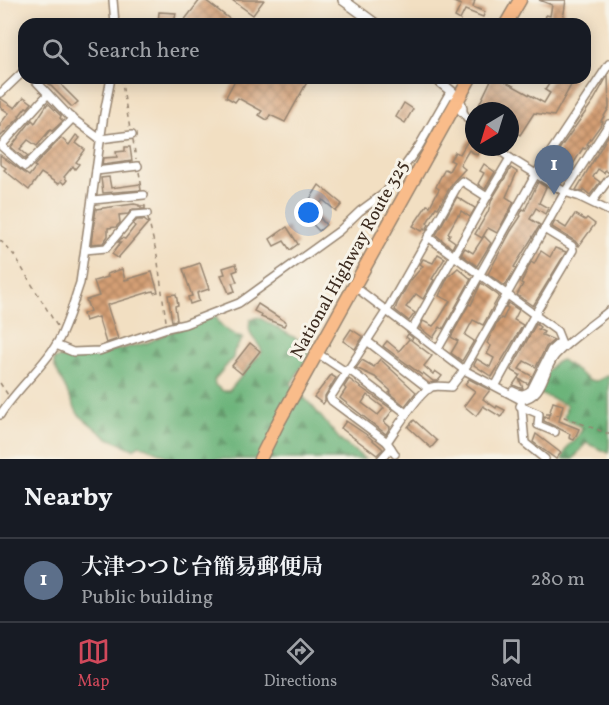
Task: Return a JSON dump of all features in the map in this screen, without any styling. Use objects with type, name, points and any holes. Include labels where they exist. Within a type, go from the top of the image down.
[{"type":"highway","points":[[502,18],[512,0]]},
{"type":"highway","points":[[510,18],[520,0]]},
{"type":"highway","name":"National Highway Route 325","points":[[260,459],[467,84]]},
{"type":"highway","name":"National Highway Route 325","points":[[458,102],[472,84]]},
{"type":"highway","name":"National Highway Route 325","points":[[268,459],[319,355]]},
{"type":"street","points":[[113,0],[114,18]]},
{"type":"street","points":[[343,0],[368,18]]},
{"type":"street","points":[[438,350],[536,174],[608,66]]},
{"type":"street","points":[[1,93],[18,77]]},
{"type":"street","points":[[39,84],[72,118],[100,139],[132,135]]},
{"type":"street","points":[[0,415],[10,398],[56,345],[80,283],[110,84]]},
{"type":"street","points":[[441,84],[458,102],[465,113]]},
{"type":"street","points":[[48,94],[1,146],[25,167],[72,118]]},
{"type":"street","points":[[56,345],[73,352],[99,351],[185,324],[239,303],[339,231],[360,211],[386,192],[419,146],[458,102]]},
{"type":"street","points":[[381,459],[391,448],[406,413],[432,387],[451,387],[464,370],[565,192],[609,124]]},
{"type":"street","points":[[507,156],[565,192],[609,211]]},
{"type":"street","points":[[412,330],[510,158]]},
{"type":"street","points":[[96,171],[138,166]]},
{"type":"street","points":[[592,202],[609,179]]},
{"type":"street","points":[[391,448],[330,398],[387,310],[462,181],[487,196]]},
{"type":"street","points":[[93,200],[144,195]]},
{"type":"street","points":[[85,250],[106,248],[134,215],[147,214]]},
{"type":"street","points":[[497,383],[573,250],[572,246],[544,229]]},
{"type":"street","points":[[428,237],[557,331],[561,341],[551,350],[531,390],[526,394],[520,394],[497,383],[487,382]]},
{"type":"street","points":[[356,288],[464,370],[539,414],[538,425],[555,432]]},
{"type":"street","points":[[520,403],[538,392],[554,357],[609,311]]},
{"type":"street","points":[[367,341],[429,389]]},
{"type":"street","points":[[319,355],[347,370],[406,413]]},
{"type":"street","points":[[520,403],[525,442],[545,459]]},
{"type":"path","points":[[122,84],[144,195]]},
{"type":"path","points":[[147,214],[157,255],[167,328]]},
{"type":"path","points":[[0,240],[14,255],[61,332]]},
{"type":"path","points":[[0,383],[10,398]]},
{"type":"path","points":[[539,414],[559,415],[609,434]]},
{"type":"green space","points":[[216,316],[226,330],[243,338],[234,351],[233,358],[214,380],[215,385],[223,391],[229,391],[262,352],[251,335],[249,326],[250,320],[258,317],[306,344],[308,356],[291,384],[341,441],[365,459],[174,459],[140,445],[133,449],[106,437],[78,414],[54,365],[54,359],[147,343]]},
{"type":"green space","points":[[562,360],[589,380],[597,381],[609,375],[609,453],[586,443],[573,459],[562,459],[569,445],[575,441],[583,428],[564,418],[567,405],[540,394],[538,388],[551,367]]},
{"type":"building","points":[[200,0],[205,0],[228,18],[186,18]]},
{"type":"building","points":[[232,0],[264,0],[253,15]]},
{"type":"building","points":[[449,0],[475,0],[473,7],[485,12],[483,17],[465,10],[461,18],[457,18],[455,17],[461,5]]},
{"type":"building","points":[[539,0],[566,0],[563,18],[545,18],[546,15],[550,16],[552,5]]},
{"type":"building","points":[[159,12],[176,13],[175,18],[158,18]]},
{"type":"building","points":[[608,75],[609,108],[601,121],[603,122],[587,144],[589,145],[583,148],[562,182],[544,172],[560,152],[558,151],[594,100]]},
{"type":"building","points":[[49,84],[61,84],[78,102],[72,107]]},
{"type":"building","points":[[233,84],[306,84],[285,122],[270,115],[267,120],[259,115],[262,111],[238,98],[235,102],[226,97]]},
{"type":"building","points":[[489,84],[510,84],[544,103],[550,93],[545,90],[549,84],[572,84],[554,116],[534,113],[520,135],[519,102],[480,102]]},
{"type":"building","points":[[24,97],[32,103],[0,137],[0,124],[9,113],[0,107],[0,98],[15,108]]},
{"type":"building","points":[[48,103],[63,121],[52,131],[50,130],[37,146],[28,140],[20,149],[28,156],[25,159],[11,147],[32,120],[35,123]]},
{"type":"building","points":[[404,103],[413,109],[405,123],[396,117]]},
{"type":"building","points":[[609,134],[609,173],[598,169],[593,177],[600,182],[590,195],[584,190],[583,192],[576,190]]},
{"type":"building","points":[[76,135],[80,138],[76,143],[85,150],[76,162],[79,164],[75,169],[73,166],[64,177],[67,180],[64,184],[61,181],[58,184],[41,173],[29,190],[0,164],[0,155],[29,176],[36,167],[34,166],[61,138],[69,145]]},
{"type":"building","points":[[465,146],[465,156],[460,165],[465,169],[453,182],[438,208],[436,207],[427,223],[429,224],[426,230],[424,228],[422,231],[413,226],[427,205],[430,206],[439,189],[436,187],[445,169],[449,171],[454,162],[450,160],[455,152],[460,154]]},
{"type":"building","points":[[125,147],[130,147],[132,161],[102,165],[103,158],[117,157],[116,152],[125,151]]},
{"type":"building","points":[[484,164],[495,172],[485,189],[478,184],[484,173],[480,171]]},
{"type":"building","points":[[511,168],[517,172],[506,197],[514,202],[497,233],[488,228],[482,238],[475,234],[488,212],[492,199]]},
{"type":"building","points":[[109,177],[111,188],[140,184],[141,190],[103,193],[101,178]]},
{"type":"building","points":[[538,182],[546,187],[539,203],[548,208],[545,214],[536,208],[530,219],[540,225],[505,286],[488,274],[523,209],[525,210]]},
{"type":"building","points":[[319,185],[342,204],[336,211],[323,200],[314,211],[326,225],[319,231],[302,213],[314,202],[310,199]]},
{"type":"building","points":[[457,197],[475,208],[470,217],[461,211],[458,215],[448,233],[450,234],[448,237],[455,242],[452,248],[436,235]]},
{"type":"building","points":[[134,204],[145,206],[145,209],[133,209],[128,214],[119,215],[120,223],[116,227],[108,228],[108,236],[103,243],[91,244],[96,209]]},
{"type":"building","points":[[575,214],[595,224],[579,246],[552,227],[555,221],[566,228]]},
{"type":"building","points":[[137,220],[144,220],[148,223],[118,258],[112,254],[121,242],[118,242],[122,238],[125,239]]},
{"type":"building","points":[[287,227],[298,244],[290,250],[284,241],[274,246],[270,239]]},
{"type":"building","points":[[484,236],[491,243],[477,266],[461,254],[465,248],[473,253]]},
{"type":"building","points":[[555,248],[566,252],[533,306],[517,295],[523,284],[521,283],[531,262],[534,264],[541,251],[550,257]]},
{"type":"building","points":[[438,254],[445,258],[423,299],[416,294],[406,307],[415,313],[409,321],[395,310],[397,304],[410,281],[423,266],[420,264],[423,259],[433,263]]},
{"type":"building","points":[[200,263],[209,289],[197,293],[199,301],[190,304],[188,297],[192,296],[183,269]]},
{"type":"building","points":[[236,264],[238,270],[233,272],[237,282],[232,283],[235,291],[229,293],[221,275],[225,274],[223,268]]},
{"type":"building","points":[[458,268],[471,279],[443,329],[440,327],[433,338],[420,328],[423,321],[433,326],[439,319],[450,301],[439,296],[448,277]]},
{"type":"building","points":[[122,269],[125,280],[152,272],[158,292],[153,291],[107,305],[118,339],[106,343],[98,317],[85,321],[83,314],[90,311],[86,300],[99,296],[94,281],[108,277],[107,274]]},
{"type":"building","points":[[481,283],[499,296],[483,325],[473,320],[465,335],[474,341],[462,361],[451,353],[458,341],[451,337],[469,304],[471,305]]},
{"type":"building","points":[[176,294],[177,320],[172,321],[168,295]]},
{"type":"building","points":[[508,303],[519,310],[514,320],[523,325],[492,377],[474,365],[477,359],[490,367],[494,358],[487,354],[491,346],[487,343],[497,323],[501,318],[503,319]]},
{"type":"building","points":[[258,304],[286,322],[284,326],[261,317],[262,315],[254,311]]},
{"type":"building","points":[[536,324],[540,327],[538,329],[544,332],[542,335],[554,340],[546,347],[536,367],[524,361],[519,369],[532,376],[528,384],[519,379],[523,388],[520,388],[513,385],[520,375],[511,370]]},
{"type":"building","points":[[351,329],[363,337],[355,349],[343,341]]},
{"type":"building","points":[[408,334],[413,338],[411,340],[432,356],[424,366],[433,374],[435,371],[442,376],[438,381],[433,381],[423,373],[422,375],[383,346],[387,341],[399,351],[409,339],[406,337]]},
{"type":"building","points":[[250,343],[260,351],[242,374],[232,366]]},
{"type":"building","points":[[380,359],[416,392],[405,406],[375,377],[356,368],[362,360],[374,367]]},
{"type":"building","points":[[331,375],[336,378],[323,404],[314,397]]},
{"type":"building","points":[[349,379],[393,410],[384,422],[390,427],[386,434],[340,398],[346,389],[344,387]],"holes":[[[367,395],[384,408],[378,415],[362,403]]]},
{"type":"building","points":[[469,379],[490,390],[483,399],[496,408],[497,406],[505,410],[501,417],[483,406],[476,416],[464,406],[475,391],[465,384]]},
{"type":"building","points":[[553,402],[563,405],[559,421],[579,429],[574,440],[569,438],[570,434],[544,421],[544,416],[548,418]]},
{"type":"building","points":[[414,420],[437,441],[431,448],[408,427]]},
{"type":"building","points":[[346,421],[383,449],[377,455],[350,435],[341,428]]},
{"type":"building","points":[[536,434],[561,453],[556,459],[533,442]]},
{"type":"place","name":"大津つつじ台簡易郵便局","points":[[554,195]]}]
